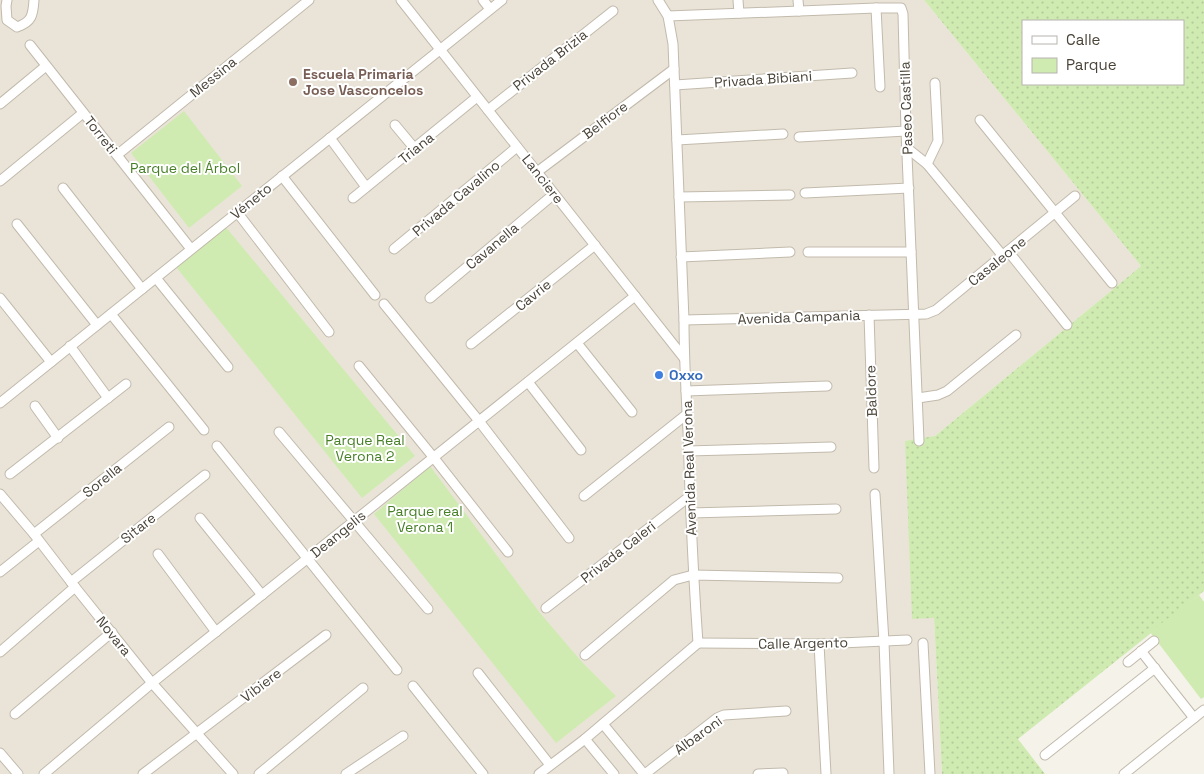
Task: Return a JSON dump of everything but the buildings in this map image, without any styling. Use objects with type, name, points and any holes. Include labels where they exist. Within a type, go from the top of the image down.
[{"type":"street","points":[[7,0],[7,20],[17,27],[26,24],[32,15],[34,0]]},
{"type":"street","name":"Messina","points":[[117,155],[309,0]]},
{"type":"street","name":"Lanciere","points":[[401,0],[684,358]]},
{"type":"street","points":[[482,0],[490,9]]},
{"type":"street","name":"Véneto","points":[[2,398],[51,362],[502,0]]},
{"type":"street","name":"Avenida Real Verona","points":[[658,0],[668,16],[673,44],[693,575],[698,644]]},
{"type":"street","points":[[738,0],[739,13]]},
{"type":"street","points":[[798,0],[799,11]]},
{"type":"street","name":"Paseo Castilla","points":[[668,16],[799,11],[861,4],[876,8],[901,8],[903,14],[919,441]]},
{"type":"street","points":[[876,8],[880,87]]},
{"type":"street","name":"Privada Brizia","points":[[488,110],[613,11]]},
{"type":"street","name":"Torreti","points":[[30,45],[192,249]]},
{"type":"street","points":[[0,104],[46,66]]},
{"type":"street","name":"Belfiore","points":[[537,172],[674,69]]},
{"type":"street","name":"Privada Bibiani","points":[[675,84],[852,73]]},
{"type":"street","points":[[926,164],[938,141],[935,84]]},
{"type":"street","name":"Triana","points":[[353,198],[478,97]]},
{"type":"street","points":[[0,181],[83,113]]},
{"type":"street","points":[[980,120],[1112,283]]},
{"type":"street","points":[[395,125],[415,149]]},
{"type":"street","points":[[799,137],[906,131]]},
{"type":"street","points":[[677,140],[783,134]]},
{"type":"street","points":[[330,138],[366,187]]},
{"type":"street","name":"Privada Cavalino","points":[[394,249],[517,147]]},
{"type":"street","points":[[907,148],[926,164],[1006,253],[1067,325]]},
{"type":"street","points":[[282,176],[375,295]]},
{"type":"street","points":[[63,188],[142,289]]},
{"type":"street","points":[[806,193],[909,188]]},
{"type":"street","name":"Cavanella","points":[[430,298],[554,194]]},
{"type":"street","points":[[679,197],[790,194]]},
{"type":"street","name":"Casaleone","points":[[914,314],[926,314],[936,310],[1075,196]]},
{"type":"street","points":[[237,212],[329,332]]},
{"type":"street","points":[[17,224],[97,325]]},
{"type":"street","name":"Cavrie","points":[[471,344],[595,246]]},
{"type":"street","points":[[681,258],[790,252]]},
{"type":"street","points":[[808,252],[911,252]]},
{"type":"street","points":[[156,278],[228,367]]},
{"type":"street","name":"Deangelis","points":[[44,774],[152,683],[635,296]]},
{"type":"street","points":[[0,298],[51,362]]},
{"type":"street","points":[[384,304],[480,421],[569,538]]},
{"type":"street","points":[[111,314],[204,430]]},
{"type":"street","name":"Avenida Campania","points":[[684,320],[914,314]]},
{"type":"street","name":"Baldore","points":[[869,315],[874,468]]},
{"type":"street","points":[[918,398],[938,395],[947,391],[1016,335]]},
{"type":"street","points":[[577,343],[632,412]]},
{"type":"street","points":[[70,346],[108,398]]},
{"type":"street","points":[[358,366],[508,552]]},
{"type":"street","points":[[528,382],[581,450]]},
{"type":"street","points":[[10,474],[126,384]]},
{"type":"street","points":[[686,391],[826,386]]},
{"type":"street","points":[[35,406],[58,438]]},
{"type":"street","points":[[584,496],[687,414]]},
{"type":"street","name":"Sorella","points":[[0,572],[37,537],[169,427]]},
{"type":"street","points":[[279,432],[428,609]]},
{"type":"street","points":[[217,446],[397,670]]},
{"type":"street","points":[[688,451],[831,447]]},
{"type":"street","name":"Sitare","points":[[0,652],[73,584],[205,475]]},
{"type":"street","points":[[875,494],[884,642],[889,774]]},
{"type":"street","name":"Novara","points":[[1,496],[37,537],[152,683],[233,774]]},
{"type":"street","name":"Privada Caleri","points":[[546,608],[690,496]]},
{"type":"street","points":[[691,513],[836,508]]},
{"type":"street","points":[[200,518],[262,595]]},
{"type":"street","points":[[158,554],[216,632]]},
{"type":"street","points":[[585,655],[674,580],[693,575],[838,578]]},
{"type":"street","points":[[15,714],[112,632]]},
{"type":"street","name":"Vibiere","points":[[143,774],[326,635]]},
{"type":"street","name":"Calle Argento","points":[[698,644],[819,644],[907,640]]},
{"type":"street","points":[[1128,662],[1154,641]]},
{"type":"street","points":[[923,643],[930,774]]},
{"type":"street","points":[[539,774],[585,739],[698,644]]},
{"type":"street","points":[[819,644],[826,774]]},
{"type":"street","points":[[1141,651],[1194,718]]},
{"type":"street","points":[[1045,754],[1155,668]]},
{"type":"street","points":[[478,673],[550,765]]},
{"type":"street","points":[[412,686],[482,774]]},
{"type":"street","points":[[259,774],[362,688]]},
{"type":"street","points":[[1124,774],[1204,710]]},
{"type":"street","name":"Albaroni","points":[[644,774],[717,718],[724,715],[786,711]]},
{"type":"street","points":[[603,724],[644,774]]},
{"type":"street","points":[[346,774],[403,736]]},
{"type":"street","points":[[585,739],[614,774]]},
{"type":"street","points":[[0,753],[18,774]]},
{"type":"street","points":[[758,774],[783,772]]},
{"type":"shaded area","points":[[0,0],[924,0],[1141,266],[935,436],[912,619],[934,617],[942,774],[0,774]]},
{"type":"green space","points":[[924,0],[1204,0],[1204,591],[1018,739],[1045,774],[942,774],[934,618],[912,619],[905,441],[935,436],[1141,266]]},
{"type":"green space","name":"Parque del Árbol","points":[[184,111],[242,186],[189,228],[131,153]]},
{"type":"green space","name":"Parque Real Verona 2","points":[[225,226],[415,456],[362,498],[176,267]]},
{"type":"green space","name":"Parque real Verona 1","points":[[430,466],[540,613],[582,662],[616,696],[556,743],[374,514]]},
{"type":"green space","points":[[1199,595],[1204,602],[1204,697],[1201,699],[1150,632]]},
{"type":"place","name":"Escuela Primaria Jose Vasconcelos","points":[[293,82]]},
{"type":"place","name":"Oxxo","points":[[659,375]]}]
